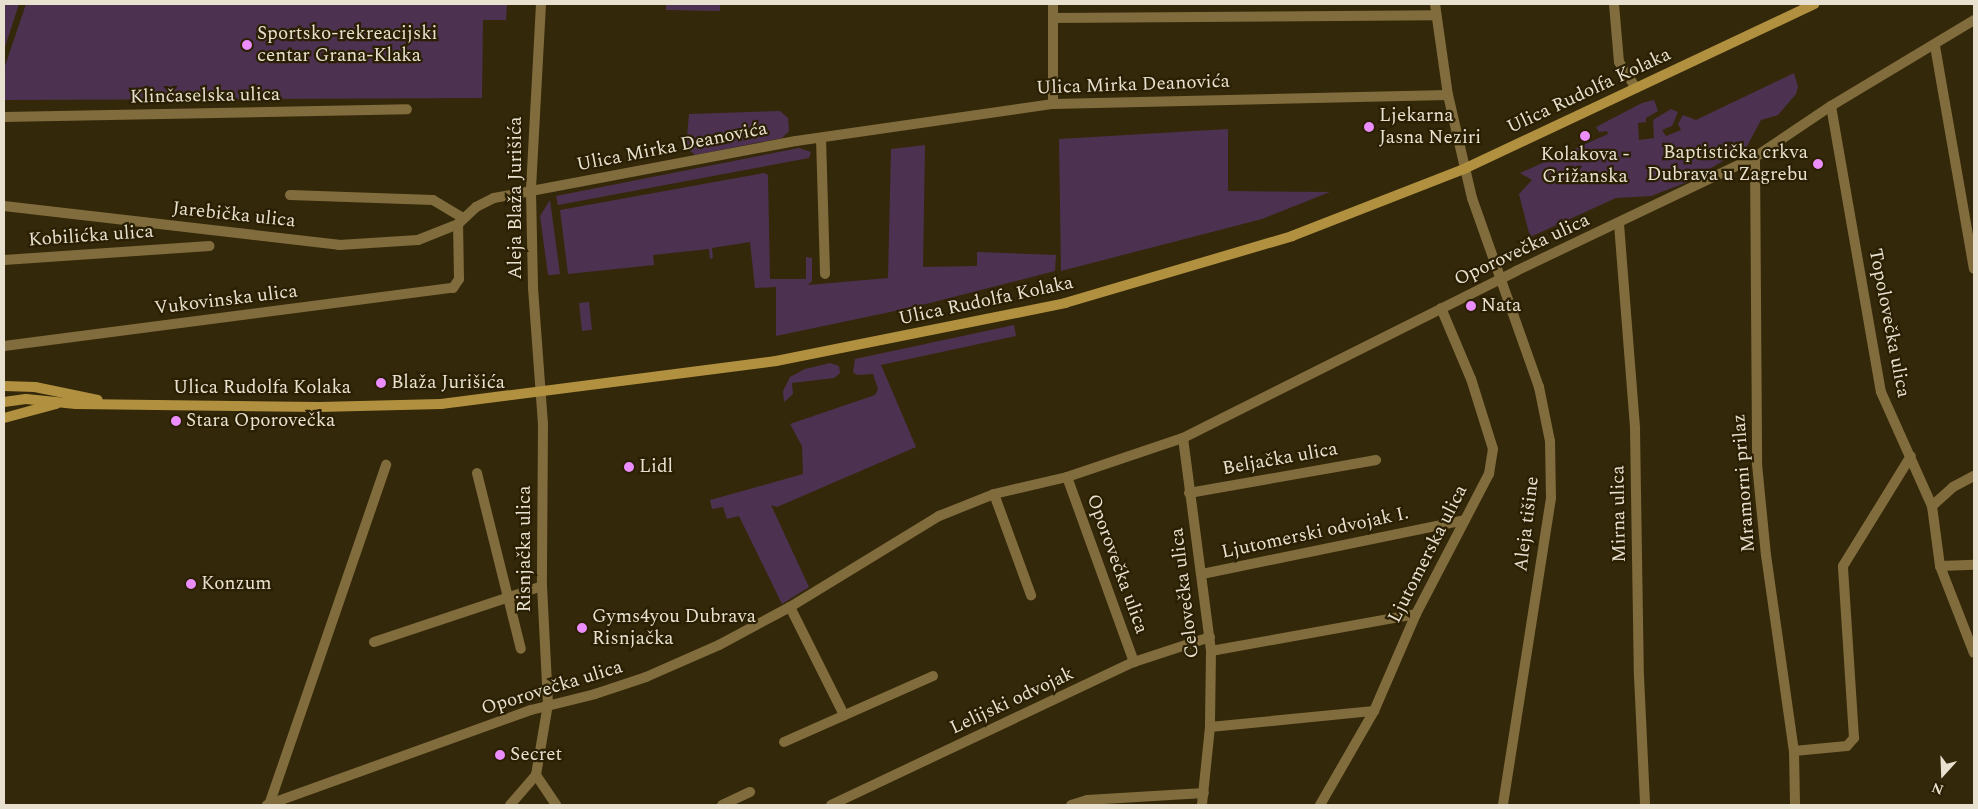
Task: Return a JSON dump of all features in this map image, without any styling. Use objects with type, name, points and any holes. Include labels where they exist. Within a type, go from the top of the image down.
[{"type":"main road","name":"Ulica Rudolfa Kolaka","points":[[4,402],[26,399],[65,403],[352,406],[441,404],[541,393],[776,362],[1065,303],[1292,236],[1466,168],[1814,4]]},
{"type":"main road","name":"Ulica Rudolfa Kolaka","points":[[4,386],[57,391],[112,403]]},
{"type":"main road","points":[[4,418],[26,410],[65,403]]},
{"type":"street","name":"Aleja Blaža Jurišića","points":[[541,4],[531,191],[533,288],[541,393]]},
{"type":"street","points":[[1053,4],[1053,104]]},
{"type":"street","name":"Aleja tišine","points":[[1435,4],[1448,95],[1472,198],[1499,280],[1539,386],[1550,441],[1551,498],[1503,805]]},
{"type":"street","points":[[1614,4],[1619,62],[1636,88]]},
{"type":"street","points":[[1053,18],[1436,15]]},
{"type":"street","name":"Oporovečka ulica","points":[[268,805],[548,704],[595,694],[646,677],[719,645],[790,608],[892,542],[939,516],[994,494],[1067,477],[1183,438],[1441,308],[1619,224],[1754,157],[1831,106],[1935,46],[1974,20]]},
{"type":"street","points":[[1935,46],[1974,269]]},
{"type":"street","name":"Ulica Mirka Deanovića","points":[[531,191],[821,138],[1053,104],[1448,95]]},
{"type":"street","name":"Topolovečka ulica","points":[[1831,106],[1881,392],[1932,506],[1940,566],[1974,653]]},
{"type":"street","name":"Klinčaselska ulica","points":[[4,117],[407,109]]},
{"type":"street","points":[[821,138],[825,274]]},
{"type":"street","name":"Mramorni prilaz","points":[[1754,157],[1757,464],[1766,556],[1794,751],[1795,805]]},
{"type":"street","name":"Jarebička ulica","points":[[4,206],[339,245],[418,240],[460,221],[494,198],[531,191]]},
{"type":"street","name":"Jarebička ulica","points":[[290,195],[432,200],[460,221]]},
{"type":"street","name":"Vukovinska ulica","points":[[4,346],[453,288],[459,279],[460,221]]},
{"type":"street","name":"Mirna ulica","points":[[1619,224],[1635,429],[1639,676],[1645,805]]},
{"type":"street","name":"Kobilićka ulica","points":[[4,260],[210,246]]},
{"type":"street","name":"Ljutomerska ulica","points":[[1320,805],[1374,711],[1416,614],[1489,474],[1492,449],[1471,379],[1441,308]]},
{"type":"street","name":"Risnjačka ulica","points":[[536,775],[548,704],[542,586],[541,393]]},
{"type":"street","name":"Celovečka ulica","points":[[1183,438],[1211,651],[1210,727],[1202,805]]},
{"type":"street","points":[[1794,751],[1848,746],[1854,738],[1843,566],[1911,456]]},
{"type":"street","name":"Beljačka ulica","points":[[1189,493],[1376,460]]},
{"type":"street","points":[[268,805],[386,465]]},
{"type":"street","name":"Risnjačka ulica","points":[[478,473],[506,596],[521,649]]},
{"type":"street","points":[[1932,506],[1953,487],[1974,476]]},
{"type":"street","name":"Oporovečka ulica","points":[[1067,477],[1134,662]]},
{"type":"street","points":[[994,494],[1031,595]]},
{"type":"street","name":"Ljutomerski odvojak I.","points":[[1202,574],[1464,520]]},
{"type":"street","points":[[1940,566],[1974,565]]},
{"type":"street","points":[[374,642],[506,596],[542,586]]},
{"type":"street","points":[[790,608],[844,716]]},
{"type":"street","points":[[1211,651],[1416,614]]},
{"type":"street","name":"Lelijski odvojak","points":[[831,805],[1134,662],[1210,637]]},
{"type":"street","points":[[784,742],[933,676]]},
{"type":"street","points":[[1210,727],[1374,711]]},
{"type":"street","points":[[510,805],[536,775],[556,805]]},
{"type":"street","points":[[722,805],[750,792]]},
{"type":"street","points":[[1071,805],[1087,800],[1204,794]]},
{"type":"shaded area","points":[[4,4],[19,4],[4,50]]},
{"type":"shaded area","name":"Sportsko-rekreacijski centar Grana-Klaka","points":[[26,4],[507,4],[506,20],[483,20],[482,98],[4,100],[4,69]]},
{"type":"shaded area","points":[[666,4],[720,4],[720,11],[666,10]]},
{"type":"shaded area","points":[[1794,73],[1798,87],[1796,94],[1778,115],[1761,120],[1747,146],[1690,181],[1651,196],[1616,198],[1530,237],[1519,194],[1532,180],[1520,173],[1608,134],[1607,131],[1599,132],[1596,127],[1642,103],[1654,100],[1658,111],[1646,118],[1646,122],[1638,123],[1639,140],[1654,138],[1653,120],[1671,109],[1678,112],[1672,126],[1662,130],[1666,136],[1681,130],[1678,124],[1683,115],[1696,120]]},
{"type":"shaded area","points":[[780,111],[788,118],[789,131],[782,138],[695,155],[686,147],[689,114]]},
{"type":"shaded area","points":[[1228,129],[1228,191],[1330,192],[1262,219],[1061,271],[1059,139]]},
{"type":"shaded area","points":[[925,145],[923,267],[977,266],[977,252],[1056,255],[1055,271],[914,307],[776,336],[776,287],[755,288],[750,242],[712,248],[713,258],[710,259],[709,249],[653,255],[654,265],[568,274],[560,210],[764,173],[768,175],[770,279],[806,279],[806,257],[812,258],[812,281],[808,285],[888,278],[891,149]]},
{"type":"shaded area","points":[[799,148],[811,152],[809,158],[558,205],[556,196]]},
{"type":"shaded area","points":[[550,200],[560,274],[548,275],[540,216]]},
{"type":"shaded area","points":[[589,302],[592,330],[582,331],[579,303]]},
{"type":"shaded area","points":[[1014,325],[1016,336],[881,365],[916,447],[777,507],[771,505],[809,587],[782,604],[739,516],[727,519],[723,507],[712,509],[710,500],[803,474],[802,446],[790,424],[875,395],[878,389],[873,374],[857,375],[853,372],[855,359]]},
{"type":"shaded area","points":[[830,363],[839,366],[840,373],[834,378],[792,383],[793,394],[784,402],[783,391],[790,377],[805,369]]},
{"type":"place","name":"Sportsko-rekreacijski centar Grana-Klaka","points":[[247,45]]},
{"type":"place","name":"Ljekarna Jasna Neziri","points":[[1369,127]]},
{"type":"place","name":"Kolakova - Grižanska","points":[[1585,136]]},
{"type":"place","name":"Baptistička crkva Dubrava u Zagrebu","points":[[1818,164]]},
{"type":"place","name":"Nata","points":[[1471,306]]},
{"type":"place","name":"Blaža Jurišića","points":[[381,383]]},
{"type":"place","name":"Stara Oporovečka","points":[[176,421]]},
{"type":"place","name":"Lidl","points":[[629,467]]},
{"type":"place","name":"Konzum","points":[[191,584]]},
{"type":"place","name":"Gyms4you Dubrava Risnjačka","points":[[582,628]]},
{"type":"place","name":"Secret","points":[[500,755]]}]
